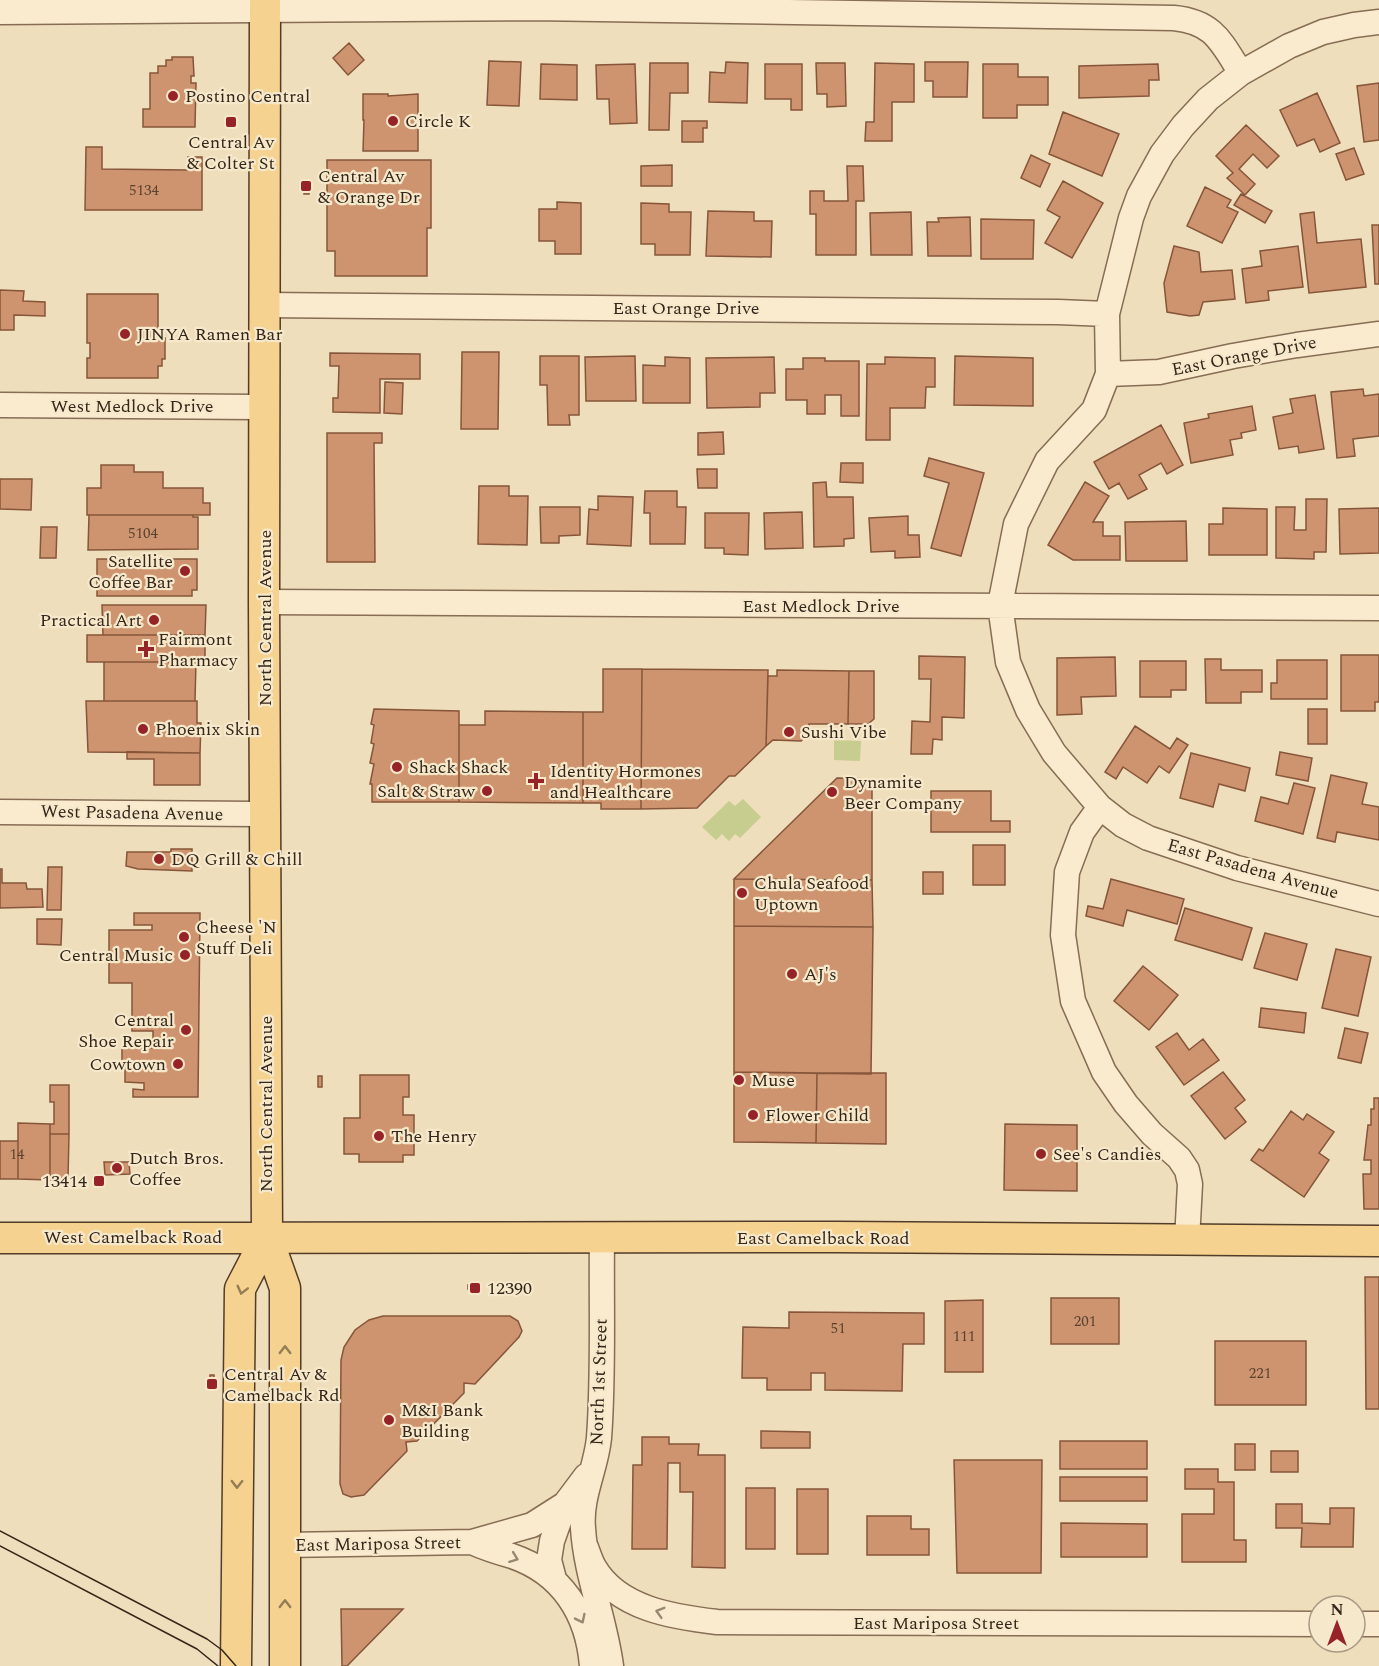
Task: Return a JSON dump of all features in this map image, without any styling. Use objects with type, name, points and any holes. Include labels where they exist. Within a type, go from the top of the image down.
[{"type":"main road","name":"North Central Avenue","points":[[265,5],[264,602],[267,1237],[285,1288],[285,1666]]},
{"type":"main road","name":"North Central Avenue","points":[[236,1666],[240,1289],[267,1237]]},
{"type":"main road","name":"East Camelback Road","points":[[267,1237],[1379,1241]]},
{"type":"main road","name":"West Camelback Road","points":[[0,1238],[267,1237]]},
{"type":"street","points":[[0,12],[265,5],[386,8],[1091,8],[1191,19],[1203,24],[1215,34],[1240,73]]},
{"type":"street","points":[[1108,374],[1107,314],[1131,218],[1139,196],[1153,170],[1183,126],[1208,99],[1240,73],[1289,46],[1323,33],[1354,25],[1379,22]]},
{"type":"street","name":"East Orange Drive","points":[[264,305],[1046,311],[1107,314]]},
{"type":"street","name":"East Orange Drive","points":[[1108,374],[1159,372],[1254,352],[1379,334]]},
{"type":"street","name":"East Pasadena Avenue","points":[[1108,374],[1094,410],[1047,461],[1016,524],[1000,606],[1008,662],[1028,710],[1054,753],[1100,807],[1123,825],[1148,838],[1237,868],[1379,904]]},
{"type":"street","name":"West Medlock Drive","points":[[0,405],[264,407]]},
{"type":"street","name":"East Medlock Drive","points":[[264,602],[1379,608]]},
{"type":"street","points":[[1100,807],[1082,832],[1067,872],[1063,934],[1073,1001],[1104,1072],[1126,1104],[1152,1134],[1179,1158],[1187,1170],[1190,1184],[1187,1240]]},
{"type":"street","name":"West Pasadena Avenue","points":[[0,812],[265,814]]},
{"type":"street","name":"North 1st Street","points":[[602,1238],[599,1439],[583,1511],[587,1567],[606,1633],[611,1666]]},
{"type":"street","name":"East Mariposa Street","points":[[554,1579],[549,1560],[552,1541],[565,1504],[596,1458]]},
{"type":"street","name":"East Mariposa Street","points":[[284,1545],[472,1542],[532,1526],[565,1504]]},
{"type":"street","name":"East Mariposa Street","points":[[472,1542],[512,1557],[554,1579],[566,1593],[585,1629],[592,1666]]},
{"type":"street","name":"East Mariposa Street","points":[[585,1545],[595,1568],[621,1595],[654,1611],[717,1622],[1307,1624]]},
{"type":"green space","points":[[834,740],[861,741],[860,761],[834,760]]},
{"type":"green space","points":[[743,799],[761,817],[740,838],[735,834],[729,841],[722,834],[716,840],[702,827],[729,801],[735,806]]},
{"type":"building","points":[[349,43],[364,60],[348,75],[333,58]]},
{"type":"building","name":"Postino Central","points":[[172,57],[193,57],[194,76],[191,76],[191,83],[196,83],[195,127],[143,127],[143,109],[150,109],[150,73],[158,73],[158,66],[166,66],[166,60],[172,60]]},
{"type":"building","points":[[489,61],[521,62],[519,106],[487,105]]},
{"type":"building","points":[[726,62],[748,63],[747,103],[709,102],[710,72],[725,73]]},
{"type":"building","points":[[925,62],[968,62],[967,97],[933,97],[933,81],[925,81]]},
{"type":"building","points":[[650,63],[688,63],[688,93],[670,93],[669,130],[649,130]]},
{"type":"building","points":[[816,63],[845,63],[846,106],[827,107],[827,94],[817,94]]},
{"type":"building","points":[[875,63],[914,64],[914,102],[892,102],[892,141],[865,141],[866,122],[874,122]]},
{"type":"building","points":[[541,64],[577,65],[577,100],[540,99]]},
{"type":"building","points":[[635,64],[637,123],[610,124],[609,99],[597,99],[596,65]]},
{"type":"building","points":[[765,64],[802,64],[802,110],[791,110],[791,99],[765,99]]},
{"type":"building","points":[[983,64],[1018,64],[1018,77],[1048,77],[1048,105],[1017,105],[1017,118],[983,118]]},
{"type":"building","points":[[1158,64],[1159,80],[1149,80],[1149,96],[1079,98],[1079,66]]},
{"type":"building","points":[[1379,83],[1379,140],[1364,142],[1357,86]]},
{"type":"building","points":[[1317,93],[1340,143],[1320,152],[1314,139],[1297,146],[1280,110]]},
{"type":"building","points":[[363,94],[388,94],[388,96],[418,94],[418,151],[363,151]]},
{"type":"building","points":[[1063,112],[1119,134],[1102,176],[1049,154]]},
{"type":"building","points":[[682,121],[707,121],[707,128],[703,128],[703,142],[682,142]]},
{"type":"building","points":[[1246,125],[1279,156],[1267,168],[1253,154],[1239,169],[1255,184],[1245,195],[1227,178],[1233,173],[1216,156]]},
{"type":"building","points":[[86,147],[102,147],[102,169],[188,170],[188,157],[202,157],[202,210],[85,210]]},
{"type":"building","points":[[1354,148],[1364,174],[1346,180],[1336,154]]},
{"type":"building","points":[[1031,155],[1050,164],[1040,187],[1021,178]]},
{"type":"building","points":[[327,160],[431,160],[431,228],[427,228],[427,276],[335,276],[335,251],[327,251]]},
{"type":"building","points":[[672,165],[672,186],[641,186],[641,166]]},
{"type":"building","points":[[847,166],[863,166],[864,201],[856,201],[856,255],[816,255],[816,214],[810,214],[810,191],[824,191],[824,201],[848,201]]},
{"type":"building","points":[[309,181],[309,194],[304,194],[304,185]]},
{"type":"building","points":[[1063,181],[1103,203],[1072,258],[1045,243],[1060,217],[1047,210]]},
{"type":"building","points":[[1205,187],[1231,200],[1227,207],[1238,212],[1222,243],[1187,226]]},
{"type":"building","points":[[1241,194],[1272,211],[1265,223],[1234,205]]},
{"type":"building","points":[[557,202],[581,203],[581,254],[555,254],[555,241],[539,241],[539,209],[557,209]]},
{"type":"building","points":[[641,203],[669,204],[669,212],[691,212],[690,255],[655,255],[655,244],[641,244]]},
{"type":"building","points":[[708,211],[754,212],[754,221],[772,221],[771,257],[706,256]]},
{"type":"building","points":[[911,212],[912,255],[871,255],[870,213]]},
{"type":"building","points":[[1314,212],[1317,243],[1361,239],[1366,287],[1309,293],[1300,214]]},
{"type":"building","points":[[970,217],[971,256],[928,256],[927,222],[939,222],[938,218]]},
{"type":"building","points":[[981,219],[1034,220],[1033,259],[981,259]]},
{"type":"building","points":[[1372,225],[1379,225],[1379,284],[1375,284]]},
{"type":"building","points":[[1174,246],[1199,252],[1201,272],[1232,270],[1235,299],[1203,302],[1199,315],[1190,316],[1167,312],[1164,283]]},
{"type":"building","points":[[1298,246],[1303,287],[1268,291],[1269,300],[1246,303],[1242,269],[1262,266],[1260,251]]},
{"type":"building","points":[[0,290],[24,291],[23,301],[45,302],[45,316],[14,315],[14,330],[0,330]]},
{"type":"building","name":"JINYA Ramen Bar","points":[[87,294],[158,294],[158,330],[162,330],[162,338],[165,338],[165,359],[162,359],[162,366],[158,366],[158,378],[87,378],[90,343],[87,343]]},
{"type":"building","points":[[462,352],[499,352],[498,429],[461,429]]},
{"type":"building","points":[[330,353],[420,354],[420,379],[380,379],[380,413],[333,412],[333,398],[338,398],[339,366],[330,366]]},
{"type":"building","points":[[540,356],[579,356],[579,415],[569,415],[570,425],[548,425],[547,385],[540,385]]},
{"type":"building","points":[[635,356],[636,401],[586,401],[585,357]]},
{"type":"building","points":[[955,356],[1033,358],[1033,406],[954,405]]},
{"type":"building","points":[[665,357],[690,358],[690,403],[643,403],[643,365],[665,366]]},
{"type":"building","points":[[774,357],[775,393],[760,393],[760,407],[707,408],[706,358]]},
{"type":"building","points":[[885,357],[935,358],[935,387],[926,387],[925,408],[890,408],[890,440],[866,440],[867,364],[885,364]]},
{"type":"building","points":[[803,358],[825,358],[825,361],[859,361],[859,416],[841,416],[841,395],[825,395],[825,414],[807,414],[807,400],[786,400],[786,369],[803,369]]},
{"type":"building","points":[[385,382],[403,383],[402,414],[384,413]]},
{"type":"building","points":[[1363,389],[1364,396],[1379,394],[1379,436],[1353,439],[1355,456],[1337,458],[1331,392]]},
{"type":"building","points":[[1315,395],[1324,449],[1299,453],[1298,446],[1279,449],[1273,417],[1293,413],[1290,399]]},
{"type":"building","points":[[1252,406],[1256,430],[1241,433],[1242,438],[1230,440],[1233,455],[1191,463],[1184,423],[1209,418],[1208,414]]},
{"type":"building","points":[[1161,425],[1183,465],[1167,474],[1161,463],[1139,475],[1147,489],[1128,499],[1119,483],[1109,489],[1094,462]]},
{"type":"building","points":[[723,432],[724,454],[698,455],[698,433]]},
{"type":"building","points":[[327,433],[382,433],[382,443],[374,443],[375,562],[327,562]]},
{"type":"building","points":[[929,458],[984,473],[961,556],[931,548],[949,483],[924,476]]},
{"type":"building","points":[[841,463],[863,463],[863,483],[840,482]]},
{"type":"building","points":[[101,465],[134,465],[134,472],[163,472],[163,488],[203,488],[203,503],[210,503],[210,515],[87,515],[87,488],[101,488]]},
{"type":"building","points":[[697,469],[717,469],[717,488],[698,488]]},
{"type":"building","points":[[0,479],[32,479],[31,510],[0,509]]},
{"type":"building","points":[[826,482],[827,497],[853,497],[854,538],[844,539],[844,546],[814,547],[813,483]]},
{"type":"building","points":[[1085,482],[1109,496],[1093,522],[1103,522],[1103,536],[1120,536],[1120,560],[1073,560],[1048,545]]},
{"type":"building","points":[[479,486],[509,486],[509,496],[528,496],[527,545],[478,544]]},
{"type":"building","points":[[645,491],[677,491],[677,507],[686,507],[685,544],[650,544],[650,513],[644,513]]},
{"type":"building","points":[[598,496],[633,497],[631,546],[587,544],[589,509],[598,510]]},
{"type":"building","points":[[1306,499],[1327,499],[1326,552],[1314,552],[1314,559],[1276,558],[1276,507],[1295,507],[1294,530],[1306,530]]},
{"type":"building","points":[[540,507],[580,507],[580,535],[559,536],[559,543],[541,543]]},
{"type":"building","points":[[1223,508],[1267,509],[1267,555],[1209,555],[1209,524],[1223,524]]},
{"type":"building","points":[[1379,508],[1379,553],[1340,554],[1339,509]]},
{"type":"building","points":[[802,512],[803,548],[765,549],[764,513]]},
{"type":"building","points":[[705,513],[749,513],[748,555],[724,554],[724,548],[705,548]]},
{"type":"building","points":[[89,515],[193,515],[193,517],[198,517],[198,549],[88,550]]},
{"type":"building","points":[[908,516],[908,535],[919,535],[920,557],[895,558],[895,551],[871,552],[869,518]]},
{"type":"building","points":[[1186,521],[1187,561],[1126,561],[1125,522]]},
{"type":"building","points":[[41,527],[57,527],[56,558],[40,558]]},
{"type":"building","points":[[97,559],[197,559],[197,590],[192,590],[192,596],[97,596]]},
{"type":"building","name":"Practical Art","points":[[102,605],[206,605],[205,635],[103,635]]},
{"type":"building","name":"Fairmont Pharmacy","points":[[87,635],[205,635],[205,662],[87,662]]},
{"type":"building","points":[[1341,655],[1379,655],[1379,702],[1375,702],[1375,711],[1341,711]]},
{"type":"building","points":[[919,656],[965,657],[964,718],[942,717],[942,740],[933,739],[932,754],[911,754],[912,721],[930,722],[931,679],[919,679]]},
{"type":"building","points":[[1115,657],[1116,696],[1081,697],[1082,714],[1057,715],[1057,658]]},
{"type":"building","points":[[1205,659],[1221,659],[1221,670],[1262,670],[1262,692],[1241,692],[1241,703],[1206,703]]},
{"type":"building","points":[[1277,660],[1327,660],[1327,699],[1271,699],[1271,683],[1277,683]]},
{"type":"building","points":[[1140,661],[1186,661],[1186,690],[1171,690],[1171,697],[1140,697]]},
{"type":"building","name":"Phoenix Skin","points":[[104,662],[196,662],[195,701],[104,701]]},
{"type":"building","points":[[603,669],[642,669],[641,809],[601,809],[601,803],[583,803],[583,712],[603,712]]},
{"type":"building","points":[[642,669],[768,670],[766,746],[735,776],[729,776],[697,808],[641,809]]},
{"type":"building","points":[[777,670],[849,671],[848,724],[809,724],[809,734],[801,741],[773,740],[766,746],[768,676],[777,676]]},
{"type":"building","points":[[849,671],[874,671],[874,719],[868,724],[848,724]]},
{"type":"building","name":"Phoenix Skin","points":[[86,701],[197,701],[197,723],[201,723],[200,753],[88,752]]},
{"type":"building","points":[[374,709],[459,711],[459,802],[372,802],[372,784],[370,784],[374,764],[370,763],[374,744],[371,743],[374,725],[371,724]]},
{"type":"building","points":[[1308,709],[1327,709],[1327,744],[1308,744]]},
{"type":"building","points":[[485,711],[583,712],[583,803],[459,802],[459,725],[485,725]]},
{"type":"building","points":[[1135,726],[1170,749],[1177,738],[1188,745],[1169,773],[1159,766],[1147,783],[1123,767],[1116,779],[1105,772]]},
{"type":"building","points":[[127,752],[200,753],[200,785],[154,785],[154,759],[127,759]]},
{"type":"building","points":[[1280,752],[1312,758],[1308,781],[1276,775]]},
{"type":"building","points":[[1191,753],[1250,768],[1245,791],[1219,784],[1213,807],[1180,798]]},
{"type":"building","points":[[1331,775],[1367,783],[1362,804],[1379,807],[1379,840],[1337,832],[1335,842],[1317,838]]},
{"type":"building","points":[[837,778],[872,779],[872,880],[734,879]]},
{"type":"building","points":[[1294,783],[1315,788],[1303,834],[1255,821],[1261,797],[1288,804]]},
{"type":"building","points":[[931,791],[991,791],[991,821],[1010,821],[1010,832],[931,832]]},
{"type":"building","points":[[973,845],[1005,845],[1005,885],[973,885]]},
{"type":"building","name":"DQ Grill & Chill","points":[[171,849],[192,849],[192,871],[138,869],[126,866],[127,852],[171,852]]},
{"type":"building","points":[[48,867],[62,867],[61,910],[47,910]]},
{"type":"building","points":[[0,869],[2,869],[2,883],[26,883],[27,889],[42,889],[43,907],[0,908]]},
{"type":"building","points":[[923,872],[943,872],[943,894],[923,894]]},
{"type":"building","points":[[734,879],[872,880],[873,927],[734,926]]},
{"type":"building","points":[[1111,879],[1184,899],[1177,924],[1127,910],[1123,926],[1086,916],[1088,906],[1103,909]]},
{"type":"building","points":[[1185,908],[1252,928],[1242,960],[1175,940]]},
{"type":"building","points":[[134,913],[200,913],[198,1097],[133,1097],[133,1089],[144,1090],[144,1083],[125,1082],[122,1048],[153,1048],[153,1031],[132,1031],[132,983],[109,983],[109,930],[152,930],[152,925],[134,925]]},
{"type":"building","points":[[37,919],[62,919],[61,945],[37,944]]},
{"type":"building","points":[[734,926],[873,927],[871,1074],[734,1072]]},
{"type":"building","points":[[1265,933],[1307,944],[1297,980],[1254,968]]},
{"type":"building","points":[[1336,949],[1371,957],[1358,1016],[1322,1008]]},
{"type":"building","points":[[1143,966],[1178,995],[1149,1030],[1114,1001]]},
{"type":"building","points":[[1261,1008],[1306,1013],[1304,1033],[1259,1027]]},
{"type":"building","points":[[1345,1028],[1368,1033],[1361,1063],[1338,1058]]},
{"type":"building","points":[[1177,1033],[1189,1050],[1203,1039],[1219,1060],[1184,1085],[1156,1047]]},
{"type":"building","points":[[734,1072],[817,1073],[816,1143],[734,1142]]},
{"type":"building","points":[[1223,1072],[1245,1100],[1235,1108],[1246,1122],[1225,1139],[1191,1096]]},
{"type":"building","points":[[817,1073],[886,1073],[886,1144],[816,1143]]},
{"type":"building","name":"The Henry","points":[[360,1075],[409,1075],[409,1097],[403,1097],[403,1115],[414,1115],[414,1155],[403,1155],[403,1162],[359,1162],[359,1154],[344,1154],[344,1118],[360,1118]]},
{"type":"building","points":[[318,1076],[322,1076],[322,1087],[318,1087]]},
{"type":"building","points":[[50,1085],[69,1085],[69,1134],[50,1134],[50,1124],[54,1124],[54,1102],[50,1102]]},
{"type":"building","points":[[1374,1098],[1379,1098],[1379,1209],[1364,1209],[1363,1174],[1371,1174],[1371,1160],[1364,1160]]},
{"type":"building","points":[[1291,1111],[1303,1120],[1307,1114],[1334,1132],[1319,1153],[1329,1160],[1304,1197],[1251,1160],[1259,1149],[1263,1151]]},
{"type":"building","points":[[18,1123],[50,1124],[50,1180],[18,1179]]},
{"type":"building","name":"See's Candies","points":[[1005,1124],[1077,1125],[1077,1191],[1004,1190]]},
{"type":"building","points":[[50,1134],[69,1134],[68,1180],[50,1180]]},
{"type":"building","points":[[0,1141],[18,1141],[18,1179],[0,1179]]},
{"type":"building","name":"Dutch Bros. Coffee","points":[[104,1162],[129,1162],[130,1174],[105,1175]]},
{"type":"building","points":[[93,1177],[105,1178],[105,1183],[93,1182]]},
{"type":"building","points":[[1365,1277],[1379,1277],[1379,1409],[1366,1409]]},
{"type":"building","points":[[468,1285],[476,1285],[479,1290],[468,1289]]},
{"type":"building","points":[[1051,1298],[1119,1298],[1119,1344],[1051,1344]]},
{"type":"building","points":[[983,1300],[983,1372],[945,1372],[945,1301]]},
{"type":"building","points":[[789,1312],[924,1313],[924,1344],[903,1344],[902,1391],[825,1390],[825,1373],[811,1373],[811,1390],[767,1390],[767,1378],[742,1378],[743,1327],[789,1328]]},
{"type":"building","name":"M&I Bank Building","points":[[383,1316],[510,1316],[518,1321],[522,1331],[475,1384],[464,1383],[464,1393],[417,1441],[406,1442],[407,1451],[364,1495],[351,1497],[343,1494],[340,1484],[341,1360],[344,1347],[355,1330],[369,1320]]},
{"type":"building","points":[[1215,1341],[1306,1341],[1306,1405],[1215,1405]]},
{"type":"building","points":[[210,1375],[214,1375],[214,1386],[210,1386]]},
{"type":"building","points":[[761,1431],[810,1432],[810,1448],[761,1448]]},
{"type":"building","points":[[642,1437],[669,1437],[669,1444],[699,1444],[698,1455],[725,1455],[725,1568],[692,1567],[693,1492],[680,1492],[680,1463],[668,1463],[667,1549],[632,1549],[633,1465],[642,1465]]},
{"type":"building","points":[[1060,1441],[1147,1441],[1147,1469],[1060,1469]]},
{"type":"building","points":[[1235,1444],[1255,1444],[1255,1470],[1235,1470]]},
{"type":"building","points":[[1271,1451],[1298,1451],[1298,1472],[1271,1472]]},
{"type":"building","points":[[954,1460],[1042,1460],[1041,1573],[957,1573]]},
{"type":"building","points":[[1185,1469],[1218,1469],[1218,1482],[1234,1482],[1234,1540],[1246,1540],[1246,1562],[1182,1562],[1182,1514],[1214,1514],[1214,1489],[1185,1489]]},
{"type":"building","points":[[1060,1477],[1147,1477],[1147,1501],[1060,1501]]},
{"type":"building","points":[[746,1488],[775,1488],[775,1549],[746,1549]]},
{"type":"building","points":[[797,1489],[828,1489],[828,1554],[797,1554]]},
{"type":"building","points":[[1276,1504],[1302,1504],[1302,1523],[1330,1524],[1330,1508],[1354,1508],[1353,1547],[1301,1547],[1302,1528],[1276,1528]]},
{"type":"building","points":[[867,1516],[911,1516],[911,1529],[929,1529],[929,1555],[867,1555]]},
{"type":"building","points":[[1061,1523],[1147,1524],[1147,1557],[1061,1557]]},
{"type":"building","points":[[341,1609],[403,1609],[347,1666],[342,1666]]},
{"type":"tram line","points":[[0,1531],[207,1639],[222,1650],[236,1666]]},
{"type":"tram line","points":[[0,1546],[197,1649],[218,1666]]},
{"type":"place","name":"Postino Central","points":[[173,96]]},
{"type":"place","name":"Circle K","points":[[393,121]]},
{"type":"place","name":"Central Av & Colter St","points":[[231,122]]},
{"type":"place","name":"Central Av & Orange Dr","points":[[306,186]]},
{"type":"place","name":"JINYA Ramen Bar","points":[[125,334]]},
{"type":"place","name":"Satellite Coffee Bar","points":[[185,571]]},
{"type":"place","name":"Practical Art","points":[[154,620]]},
{"type":"place","name":"Fairmont Pharmacy","points":[[146,649]]},
{"type":"place","name":"Phoenix Skin","points":[[143,729]]},
{"type":"place","name":"Sushi Vibe","points":[[789,732]]},
{"type":"place","name":"Shack Shack","points":[[397,767]]},
{"type":"place","name":"Identity Hormones and Healthcare","points":[[536,781]]},
{"type":"place","name":"Salt & Straw","points":[[487,791]]},
{"type":"place","name":"Dynamite Beer Company","points":[[832,792]]},
{"type":"place","name":"DQ Grill & Chill","points":[[159,859]]},
{"type":"place","name":"Chula Seafood Uptown","points":[[742,893]]},
{"type":"place","name":"Cheese 'N Stuff Deli","points":[[184,937]]},
{"type":"place","name":"Central Music","points":[[185,955]]},
{"type":"place","name":"AJ's","points":[[792,974]]},
{"type":"place","name":"Central Shoe Repair","points":[[186,1030]]},
{"type":"place","name":"Cowtown","points":[[178,1064]]},
{"type":"place","name":"Muse","points":[[739,1080]]},
{"type":"place","name":"Flower Child","points":[[753,1115]]},
{"type":"place","name":"The Henry","points":[[379,1136]]},
{"type":"place","name":"See's Candies","points":[[1041,1154]]},
{"type":"place","name":"Dutch Bros. Coffee","points":[[117,1168]]},
{"type":"place","name":"13414","points":[[99,1181]]},
{"type":"place","name":"12390","points":[[475,1288]]},
{"type":"place","name":"Central Av & Camelback Rd","points":[[212,1384]]},
{"type":"place","name":"M&I Bank Building","points":[[389,1420]]}]
